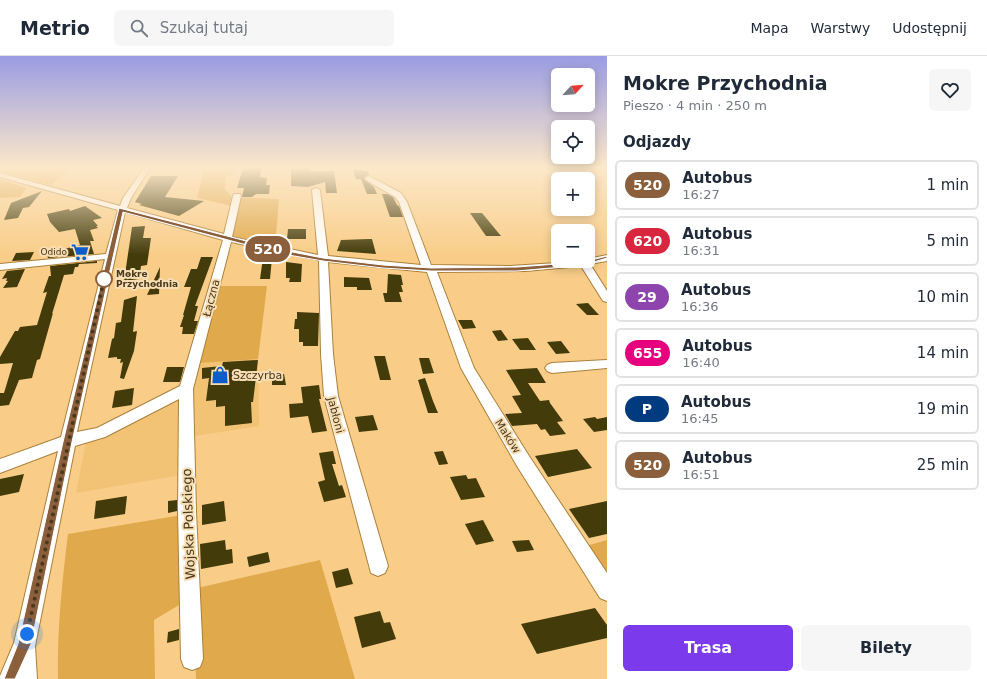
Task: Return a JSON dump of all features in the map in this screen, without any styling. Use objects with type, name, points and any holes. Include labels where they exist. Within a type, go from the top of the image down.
[{"type":"street","points":[[76,197],[277,251],[323,259],[383,267],[429,270],[517,269],[551,266]]},
{"type":"street","points":[[10,679],[25,644],[68,442],[110,256],[121,210],[129,197]]},
{"type":"street","name":"Łączna","points":[[195,358],[237,197]]},
{"type":"street","name":"Jabłoni","points":[[317,197],[325,275],[327,354],[331,396],[378,566]]},
{"type":"street","name":"Maków","points":[[399,197],[403,202],[468,368],[519,454],[607,591]]},
{"type":"street","points":[[0,267],[110,256]]},
{"type":"street","points":[[595,261],[607,258]]},
{"type":"street","points":[[587,268],[607,299]]},
{"type":"street","name":"Wojska Polskiego","points":[[192,659],[187,511],[186,389],[195,358]]},
{"type":"street","points":[[552,368],[607,364]]},
{"type":"street","points":[[0,466],[68,442],[100,433],[186,389]]},
{"type":"street","points":[[25,644],[26,679]]},
{"type":"shaded area","points":[[234,197],[279,199],[275,247],[231,236],[237,207],[197,198]]},
{"type":"shaded area","points":[[218,286],[267,286],[258,359],[198,363]]},
{"type":"shaded area","points":[[258,359],[259,426],[182,438],[182,475],[76,493],[88,431],[101,427],[183,384],[198,363]]},
{"type":"shaded area","points":[[182,515],[184,602],[154,620],[155,679],[58,679],[60,606],[68,534]]},
{"type":"shaded area","points":[[607,540],[607,575],[586,546]]},
{"type":"shaded area","points":[[320,560],[355,679],[196,679],[193,589]]},
{"type":"building","points":[[26,197],[37,197],[29,207],[23,208],[18,218],[4,220],[11,203]]},
{"type":"building","points":[[138,197],[166,197],[204,201],[179,216],[139,205],[142,204],[135,202]]},
{"type":"building","points":[[383,197],[393,197],[399,206],[403,217],[390,217]]},
{"type":"building","points":[[85,206],[102,218],[93,220],[98,228],[90,230],[94,241],[90,241],[94,254],[48,258],[47,251],[56,251],[80,245],[75,229],[59,232],[50,222],[47,214],[69,209],[70,211]]},
{"type":"building","points":[[470,213],[482,213],[501,236],[486,236]]},
{"type":"building","points":[[145,226],[143,238],[151,238],[147,265],[141,266],[139,279],[124,281],[132,227]]},
{"type":"building","points":[[288,229],[306,229],[306,239],[287,239]]},
{"type":"building","points":[[372,239],[376,254],[337,251],[341,240]]},
{"type":"building","points":[[34,252],[30,260],[12,261],[16,253]]},
{"type":"building","points":[[201,257],[213,257],[195,306],[198,306],[194,321],[198,321],[194,334],[182,334],[183,327],[180,327],[191,287],[184,287],[191,269],[197,269]]},
{"type":"building","points":[[263,258],[272,258],[270,279],[260,279]]},
{"type":"building","points":[[97,261],[97,263],[79,264],[78,267],[75,267],[73,274],[64,275],[40,359],[37,360],[32,378],[19,380],[9,405],[0,406],[0,393],[4,393],[13,363],[0,364],[0,357],[15,331],[18,331],[20,327],[37,325],[47,292],[43,293],[49,276],[51,276],[50,266]]},
{"type":"building","points":[[286,262],[302,264],[301,282],[289,282],[290,278],[286,278]]},
{"type":"building","points":[[160,267],[159,294],[147,295]]},
{"type":"building","points":[[25,269],[17,287],[3,288],[8,281],[6,281],[7,278],[2,279],[7,271]]},
{"type":"building","points":[[388,274],[401,275],[403,292],[399,292],[402,302],[385,302],[383,293],[387,293]]},
{"type":"building","points":[[344,277],[369,278],[372,290],[357,290],[357,287],[344,287]]},
{"type":"building","points":[[137,296],[133,332],[137,331],[134,351],[124,379],[120,378],[123,362],[120,363],[121,359],[117,359],[117,357],[108,358],[112,339],[114,338],[116,323],[121,322],[124,300]]},
{"type":"building","points":[[588,303],[599,315],[587,315],[576,304]]},
{"type":"building","points":[[297,312],[319,313],[318,346],[303,346],[303,342],[299,342],[299,329],[294,329],[295,319],[297,319]]},
{"type":"building","points":[[458,320],[472,320],[476,328],[463,329]]},
{"type":"building","points":[[501,330],[508,340],[498,341],[492,331]]},
{"type":"building","points":[[528,338],[536,350],[520,350],[512,339]]},
{"type":"building","points":[[561,341],[570,353],[556,354],[547,342]]},
{"type":"building","points":[[374,356],[385,356],[391,380],[380,380]]},
{"type":"building","points":[[419,358],[429,358],[434,373],[423,374]]},
{"type":"building","points":[[258,360],[253,402],[251,402],[252,423],[225,426],[225,406],[216,407],[216,400],[206,401],[209,378],[202,379],[202,368],[222,366],[223,362]]},
{"type":"building","points":[[167,367],[184,367],[180,382],[163,382]]},
{"type":"building","points":[[537,368],[546,383],[528,383],[540,401],[549,400],[563,421],[557,422],[566,434],[550,436],[545,429],[541,430],[537,424],[512,426],[505,414],[522,413],[512,396],[521,395],[506,370]]},
{"type":"building","points":[[284,374],[286,385],[272,385],[272,375]]},
{"type":"building","points":[[425,378],[438,413],[428,413],[418,380]]},
{"type":"building","points":[[319,385],[321,399],[319,399],[327,431],[312,433],[308,416],[290,418],[289,404],[303,403],[301,387]]},
{"type":"building","points":[[134,388],[132,405],[112,408],[115,391]]},
{"type":"building","points":[[373,415],[378,430],[359,432],[355,417]]},
{"type":"building","points":[[595,417],[597,419],[607,417],[607,430],[594,432],[583,419]]},
{"type":"building","points":[[577,449],[592,468],[548,477],[535,456]]},
{"type":"building","points":[[333,451],[336,464],[332,464],[339,486],[342,485],[346,497],[324,502],[318,482],[325,480],[319,453]]},
{"type":"building","points":[[443,451],[448,464],[439,465],[434,452]]},
{"type":"building","points":[[24,474],[19,492],[0,496],[0,479]]},
{"type":"building","points":[[466,475],[468,479],[476,478],[485,497],[461,500],[450,477]]},
{"type":"building","points":[[127,496],[125,514],[94,519],[96,501]]},
{"type":"building","points":[[177,500],[177,511],[168,513],[168,501]]},
{"type":"building","points":[[224,501],[226,521],[202,525],[202,505]]},
{"type":"building","points":[[607,501],[607,534],[589,538],[569,509]]},
{"type":"building","points":[[483,520],[494,541],[476,545],[465,524]]},
{"type":"building","points":[[225,540],[226,550],[232,549],[233,563],[201,569],[200,544]]},
{"type":"building","points":[[529,540],[534,550],[517,552],[512,541]]},
{"type":"building","points":[[268,552],[270,562],[249,567],[247,557]]},
{"type":"building","points":[[348,568],[353,584],[336,588],[332,572]]},
{"type":"building","points":[[595,608],[607,625],[607,638],[537,654],[521,624]]},
{"type":"building","points":[[380,611],[384,623],[390,622],[396,639],[362,648],[354,617]]},
{"type":"building","points":[[179,629],[179,640],[167,643],[168,632]]},
{"type":"bus line","name":"520","points":[[10,679],[25,644],[68,442],[121,210],[277,251],[383,267],[431,270],[517,269],[584,263],[607,258]]},
{"type":"place","name":"Odido","points":[[80,252]]},
{"type":"place","name":"Mokre Przychodnia","points":[[104,279]]},
{"type":"place","name":"Szczyrba","points":[[220,375]]},
{"type":"route","points":[[27,634],[104,279]]}]
